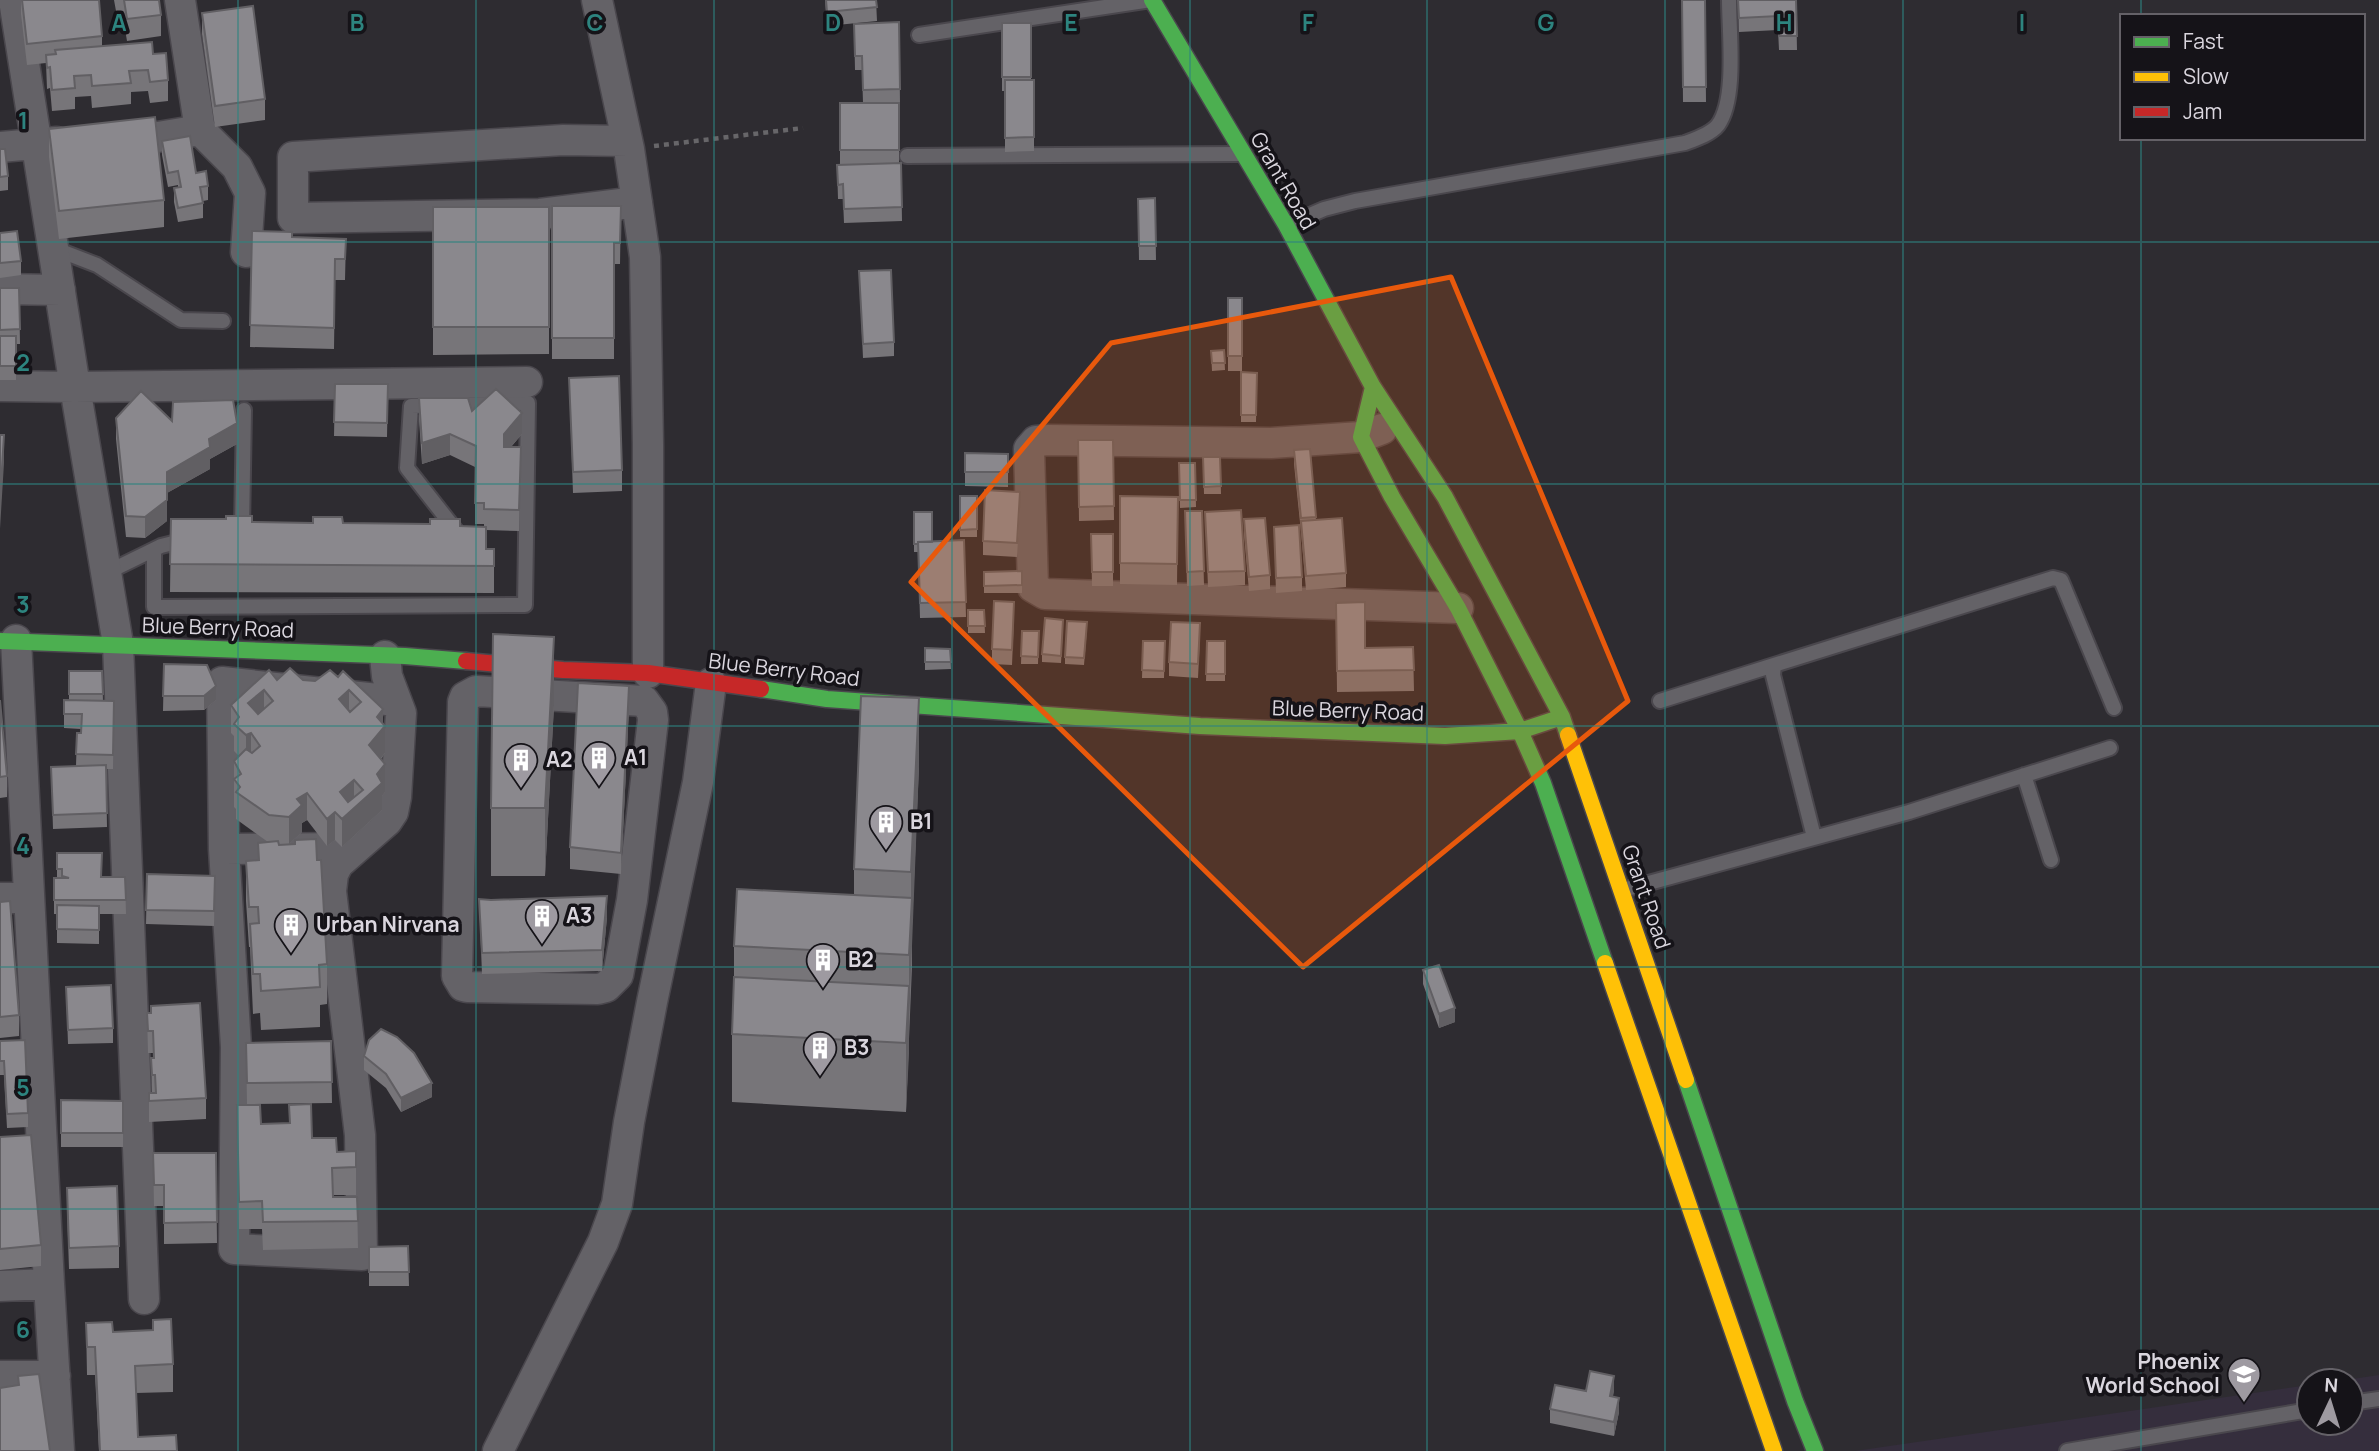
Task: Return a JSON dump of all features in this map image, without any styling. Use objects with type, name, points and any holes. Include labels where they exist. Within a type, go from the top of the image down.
[{"type":"main road","name":"Grant Road","points":[[1152,0],[1286,225],[1373,387],[1445,496],[1562,718],[1782,1363],[1815,1451]]},
{"type":"main road","points":[[1373,387],[1361,437],[1392,497],[1458,608],[1544,783],[1774,1451]]},
{"type":"main road","name":"Blue Berry Road","points":[[8,640],[395,656],[563,670],[648,673],[827,699],[1200,726],[1445,736],[1520,731],[1562,718]]},
{"type":"street","points":[[14,0],[118,644],[144,1298]]},
{"type":"street","points":[[180,0],[200,130],[237,167],[250,192],[246,252]]},
{"type":"street","points":[[597,0],[628,145],[645,271],[648,673]]},
{"type":"street","points":[[0,147],[158,137],[200,130]]},
{"type":"street","points":[[628,145],[562,140],[293,157],[293,218],[540,214],[637,202]]},
{"type":"street","points":[[0,289],[60,290]]},
{"type":"street","points":[[0,386],[527,382]]},
{"type":"street","points":[[1397,423],[1361,437],[1271,443],[1036,441],[1029,449],[1033,587],[1045,594],[1458,608]]},
{"type":"street","points":[[8,640],[12,807],[29,898],[25,1046],[28,1140],[49,1284],[59,1451]]},
{"type":"street","points":[[395,656],[387,676],[401,713],[393,812],[387,821],[338,864],[333,874],[331,891],[337,1041],[360,1135],[362,1255],[234,1249],[249,1047],[224,849],[222,682],[396,701]]},
{"type":"street","points":[[498,1451],[603,1242],[617,1204],[629,1122],[698,782],[711,682]]},
{"type":"street","points":[[476,691],[644,702],[649,705],[653,720],[619,900],[618,975],[606,987],[463,986],[457,976],[472,902],[463,702],[465,697],[476,691]]},
{"type":"street","points":[[224,849],[356,848]]},
{"type":"street","points":[[0,898],[29,898]]},
{"type":"street","points":[[619,900],[673,900]]},
{"type":"street","points":[[0,1286],[49,1284]]},
{"type":"street","points":[[0,1376],[55,1376]]},
{"type":"lane","points":[[919,35],[1152,0]]},
{"type":"lane","points":[[1286,225],[1324,209],[1355,201],[1685,143],[1703,136],[1717,127],[1726,110],[1730,92],[1729,0]]},
{"type":"lane","points":[[907,156],[1244,154]]},
{"type":"lane","points":[[53,248],[97,265],[181,320],[223,321]]},
{"type":"lane","points":[[154,550],[154,607],[525,605],[528,403],[411,406],[407,468],[461,537],[448,537]]},
{"type":"lane","points":[[243,531],[244,410]]},
{"type":"lane","points":[[106,573],[154,550],[209,535]]},
{"type":"lane","points":[[1660,701],[2053,578],[2061,580],[2114,708]]},
{"type":"lane","points":[[1774,666],[1773,675],[1814,837]]},
{"type":"lane","points":[[1622,891],[1909,812],[2110,748]]},
{"type":"lane","points":[[2024,775],[2051,860]]},
{"type":"lane","points":[[2067,1451],[2295,1412]]},
{"type":"path","points":[[628,145],[803,128]]},
{"type":"highlighted area","points":[[1451,277],[1628,701],[1303,967],[911,582],[1111,343]]},
{"type":"shaded area","name":"Phoenix World School","points":[[2379,1375],[2379,1451],[1855,1451],[2295,1387],[2295,1437],[2365,1437],[2365,1377]]},
{"type":"building","points":[[22,0],[99,0],[102,36],[27,44]]},
{"type":"building","points":[[124,0],[159,0],[161,15],[127,19]]},
{"type":"building","points":[[826,0],[876,0],[877,7],[827,12]]},
{"type":"building","points":[[1682,0],[1705,0],[1706,87],[1683,87]]},
{"type":"building","points":[[1738,0],[1796,0],[1797,36],[1779,36],[1778,16],[1739,18]]},
{"type":"building","points":[[253,6],[265,99],[215,106],[202,13]]},
{"type":"building","points":[[899,22],[900,89],[863,90],[862,56],[855,56],[854,24]]},
{"type":"building","points":[[1002,23],[1031,23],[1031,77],[1002,77]]},
{"type":"building","points":[[152,42],[153,54],[166,53],[168,80],[150,82],[148,70],[129,71],[131,83],[92,86],[91,75],[74,76],[75,88],[52,90],[46,55],[56,54],[55,50]]},
{"type":"building","points":[[1005,80],[1034,80],[1034,137],[1005,138]]},
{"type":"building","points":[[840,103],[899,103],[899,150],[840,150]]},
{"type":"building","points":[[155,117],[164,200],[59,211],[49,129]]},
{"type":"building","points":[[190,136],[196,173],[206,171],[208,186],[200,187],[203,203],[178,208],[174,188],[181,187],[178,171],[168,173],[162,141]]},
{"type":"building","points":[[0,149],[5,149],[8,176],[0,177]]},
{"type":"building","points":[[901,163],[902,207],[844,209],[843,184],[838,185],[837,165]]},
{"type":"building","points":[[1155,198],[1156,246],[1139,246],[1138,199]]},
{"type":"building","points":[[552,206],[621,206],[620,243],[614,243],[614,338],[552,338]]},
{"type":"building","points":[[433,207],[549,207],[549,327],[433,327]]},
{"type":"building","points":[[17,231],[21,261],[0,263],[0,233]]},
{"type":"building","points":[[252,231],[292,232],[292,237],[346,239],[345,259],[335,259],[334,328],[250,325]]},
{"type":"building","points":[[891,270],[894,342],[863,344],[859,271]]},
{"type":"building","points":[[0,288],[19,288],[20,329],[0,330]]},
{"type":"building","points":[[1228,298],[1242,298],[1242,356],[1228,356]]},
{"type":"building","points":[[0,336],[16,336],[16,366],[0,366]]},
{"type":"building","points":[[1224,350],[1225,363],[1212,363],[1211,351]]},
{"type":"building","points":[[1241,372],[1257,373],[1256,415],[1241,415]]},
{"type":"building","points":[[619,376],[622,470],[573,472],[569,378]]},
{"type":"building","points":[[335,384],[388,384],[387,423],[334,422]]},
{"type":"building","points":[[496,389],[522,413],[504,434],[504,447],[521,447],[519,510],[484,509],[484,503],[475,503],[476,446],[450,434],[422,443],[419,398],[468,398],[472,411]]},
{"type":"building","points":[[141,391],[172,421],[173,402],[233,400],[237,423],[209,439],[210,447],[167,472],[167,500],[145,517],[126,516],[116,418]]},
{"type":"building","points":[[0,435],[4,435],[0,501]]},
{"type":"building","points":[[1078,440],[1113,440],[1114,506],[1079,507]]},
{"type":"building","points":[[1310,449],[1316,517],[1301,518],[1294,450]]},
{"type":"building","points":[[965,453],[1008,454],[1008,472],[965,472]]},
{"type":"building","points":[[1203,457],[1220,457],[1221,486],[1204,487]]},
{"type":"building","points":[[1179,463],[1195,463],[1196,500],[1180,500]]},
{"type":"building","points":[[985,490],[1020,492],[1017,543],[983,541]]},
{"type":"building","points":[[960,496],[977,496],[977,529],[960,530]]},
{"type":"building","points":[[1120,496],[1178,497],[1177,564],[1120,563]]},
{"type":"building","points":[[1241,510],[1245,571],[1208,572],[1205,512]]},
{"type":"building","points":[[1185,511],[1202,511],[1204,571],[1187,572]]},
{"type":"building","points":[[914,512],[932,512],[932,542],[914,544]]},
{"type":"building","points":[[226,516],[252,516],[252,522],[313,523],[313,517],[342,517],[343,523],[430,524],[430,519],[460,519],[460,526],[486,527],[486,549],[494,549],[494,566],[170,564],[171,519],[226,519]]},
{"type":"building","points":[[1265,518],[1270,575],[1249,577],[1244,519]]},
{"type":"building","points":[[1342,518],[1346,573],[1306,576],[1301,521]]},
{"type":"building","points":[[1299,525],[1302,577],[1276,578],[1274,527]]},
{"type":"building","points":[[1091,534],[1113,534],[1113,572],[1092,572]]},
{"type":"building","points":[[964,540],[966,602],[920,603],[918,542]]},
{"type":"building","points":[[1022,571],[1022,585],[984,586],[984,572]]},
{"type":"building","points":[[994,601],[1014,602],[1012,650],[992,649]]},
{"type":"building","points":[[1365,602],[1365,648],[1413,647],[1414,670],[1337,671],[1336,603]]},
{"type":"building","points":[[968,610],[984,610],[985,626],[968,626]]},
{"type":"building","points":[[1045,618],[1063,620],[1061,656],[1042,654]]},
{"type":"building","points":[[1067,621],[1087,622],[1084,658],[1065,657]]},
{"type":"building","points":[[1171,622],[1200,623],[1198,664],[1169,662]]},
{"type":"building","points":[[1022,631],[1039,631],[1038,657],[1021,656]]},
{"type":"building","points":[[493,634],[554,637],[545,808],[491,808]]},
{"type":"building","points":[[1143,641],[1165,641],[1164,671],[1142,670]]},
{"type":"building","points":[[1207,641],[1225,641],[1225,674],[1206,674]]},
{"type":"building","points":[[925,648],[950,649],[951,662],[925,662]]},
{"type":"building","points":[[164,664],[207,665],[216,686],[204,696],[163,696]]},
{"type":"building","points":[[290,668],[303,680],[315,681],[330,670],[338,677],[343,671],[383,709],[377,717],[385,726],[369,745],[385,764],[377,774],[382,783],[342,819],[335,812],[327,819],[307,793],[297,799],[302,805],[289,817],[269,815],[236,792],[240,787],[234,779],[241,774],[234,761],[246,749],[252,753],[260,746],[251,733],[246,735],[234,724],[239,717],[231,705],[269,670],[277,680]],"holes":[[[264,690],[273,701],[258,714],[248,703]],[[349,690],[361,702],[350,712],[339,699]],[[354,780],[363,790],[348,802],[340,792]]]},
{"type":"building","points":[[69,671],[102,671],[103,694],[69,694]]},
{"type":"building","name":"A1","points":[[578,683],[629,686],[621,853],[570,847]]},
{"type":"building","points":[[861,696],[919,698],[911,872],[854,869]]},
{"type":"building","points":[[0,700],[7,776],[0,777]]},
{"type":"building","points":[[64,700],[114,701],[113,755],[76,754],[77,733],[81,733],[82,714],[64,714]]},
{"type":"building","points":[[106,765],[107,813],[53,815],[51,767]]},
{"type":"building","name":"Urban Nirvana","points":[[316,839],[317,860],[321,860],[327,964],[319,965],[320,987],[261,991],[260,974],[253,974],[250,924],[259,923],[258,907],[249,907],[246,861],[259,860],[258,843],[278,841],[279,845],[295,844],[295,840]]},
{"type":"building","points":[[57,853],[102,853],[101,877],[125,877],[126,900],[54,900],[54,878],[69,878],[62,876],[62,869],[57,869]]},
{"type":"building","points":[[147,874],[215,876],[214,911],[146,910]]},
{"type":"building","points":[[737,889],[912,898],[909,955],[734,946]]},
{"type":"building","points":[[607,896],[602,950],[482,953],[479,899]]},
{"type":"building","points":[[10,901],[19,1015],[0,1017],[0,902]]},
{"type":"building","points":[[57,905],[99,906],[99,930],[57,929]]},
{"type":"building","points":[[1439,965],[1455,1008],[1439,1014],[1423,970]]},
{"type":"building","name":"B2","points":[[734,977],[909,986],[906,1043],[732,1034]]},
{"type":"building","points":[[111,985],[113,1028],[68,1030],[66,987]]},
{"type":"building","points":[[200,1003],[206,1098],[149,1101],[149,1093],[156,1093],[151,1058],[154,1058],[153,1031],[148,1031],[147,1013],[151,1013],[151,1006]]},
{"type":"building","points":[[381,1029],[397,1037],[414,1053],[432,1083],[401,1098],[386,1074],[364,1056],[369,1040]]},
{"type":"building","points":[[25,1040],[28,1113],[7,1114],[0,1041]]},
{"type":"building","points":[[331,1041],[332,1082],[247,1083],[246,1043]]},
{"type":"building","points":[[61,1100],[123,1101],[123,1133],[61,1133]]},
{"type":"building","points":[[311,1104],[312,1138],[336,1138],[337,1152],[356,1151],[356,1167],[332,1168],[333,1197],[357,1197],[358,1221],[263,1222],[262,1201],[239,1202],[237,1105],[260,1105],[261,1124],[290,1123],[289,1105]]},
{"type":"building","points":[[31,1135],[41,1245],[0,1249],[0,1137]]},
{"type":"building","points":[[153,1153],[216,1153],[217,1222],[164,1223],[164,1185],[154,1185]]},
{"type":"building","points":[[117,1186],[119,1246],[69,1248],[67,1188]]},
{"type":"building","points":[[408,1246],[409,1272],[369,1272],[369,1247]]},
{"type":"building","points":[[171,1319],[173,1364],[135,1366],[138,1437],[176,1435],[177,1451],[100,1451],[95,1347],[87,1347],[86,1323],[112,1322],[113,1332],[153,1330],[153,1320]]},
{"type":"building","points":[[1590,1371],[1614,1376],[1610,1396],[1619,1398],[1614,1422],[1550,1409],[1555,1385],[1586,1391]]},
{"type":"building","points":[[39,1374],[50,1451],[0,1451],[0,1388],[19,1385],[18,1376]]},
{"type":"traffic: fast","points":[[1152,0],[1286,225],[1373,387],[1445,497],[1562,717],[1568,735]]},
{"type":"traffic: fast","points":[[1373,387],[1361,437],[1392,497],[1458,608],[1520,731],[1543,783],[1605,963]]},
{"type":"traffic: fast","points":[[0,641],[405,656],[466,661]]},
{"type":"traffic: fast","points":[[761,689],[827,699],[1200,726],[1445,736],[1520,731],[1562,717]]},
{"type":"traffic: fast","points":[[1686,1080],[1795,1401],[1815,1451]]},
{"type":"traffic: slow","points":[[1568,735],[1686,1080]]},
{"type":"traffic: slow","points":[[1605,963],[1774,1451]]},
{"type":"traffic: jam","points":[[466,661],[563,670],[648,673],[761,689]]},
{"type":"place","name":"A1","points":[[599,788]]},
{"type":"place","name":"A2","points":[[521,790]]},
{"type":"place","name":"B1","points":[[886,852]]},
{"type":"place","name":"A3","points":[[542,946]]},
{"type":"place","name":"Urban Nirvana","points":[[291,955]]},
{"type":"place","name":"B2","points":[[823,990]]},
{"type":"place","name":"B3","points":[[820,1078]]},
{"type":"place","name":"Phoenix World School","points":[[2244,1404]]}]
